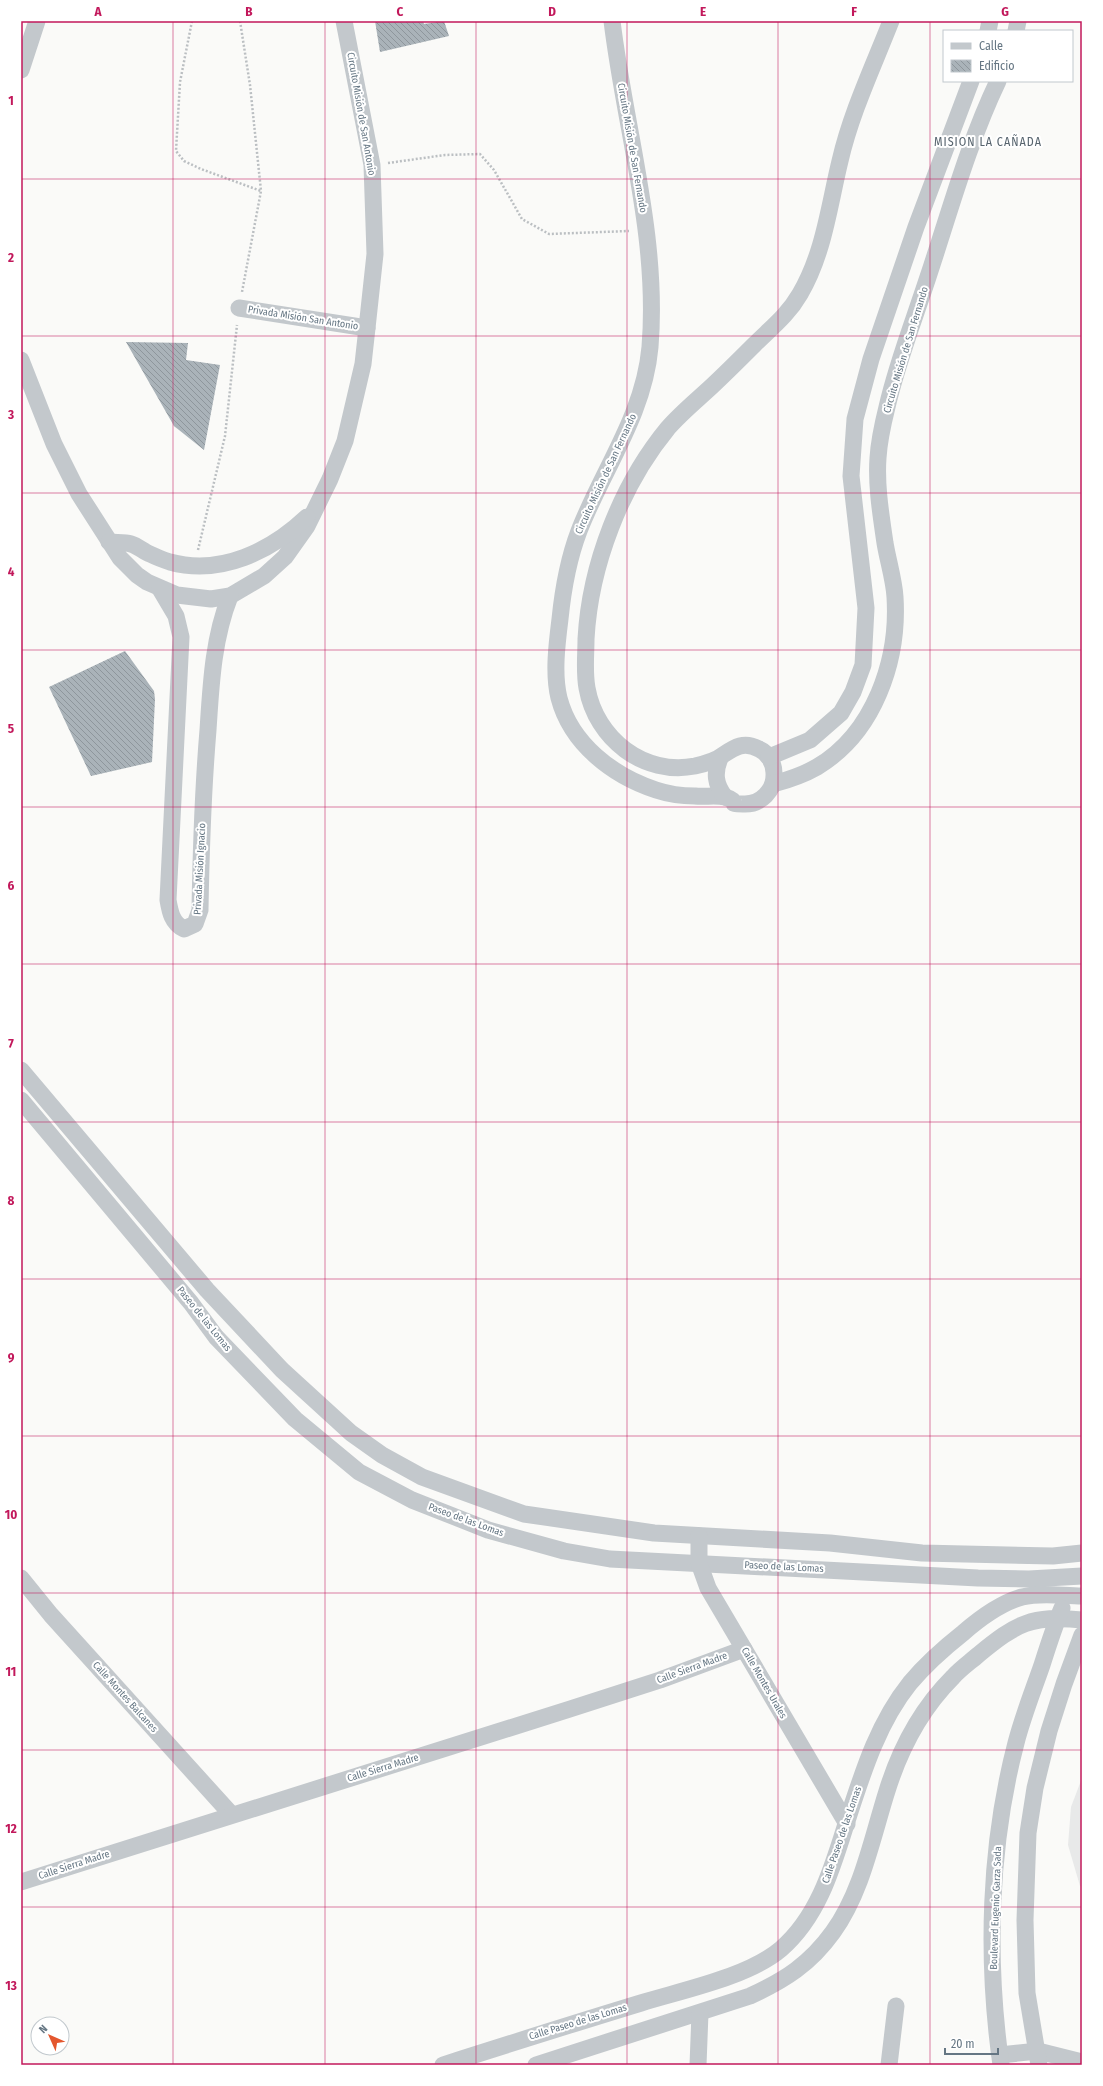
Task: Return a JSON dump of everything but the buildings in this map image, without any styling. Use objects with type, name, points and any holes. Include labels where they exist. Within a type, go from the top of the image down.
[{"type":"street","points":[[21,70],[37,21]]},
{"type":"street","name":"Circuito Misión de San Antonio","points":[[21,360],[54,444],[67,472],[92,517],[127,566],[147,582],[160,588],[191,598],[210,599],[230,596],[264,576],[277,566],[300,539],[330,479],[345,441],[363,364],[368,328],[375,254],[372,165],[344,21]]},
{"type":"street","name":"Circuito Misión de San Fernando","points":[[612,21],[646,230],[651,327],[647,367],[636,408],[628,429],[595,494],[570,559],[563,591],[558,630],[556,658],[559,697],[570,724],[582,742],[607,766],[632,780],[659,791],[687,796],[725,797],[733,802],[743,804],[752,803],[761,799],[773,784],[798,777],[818,767],[833,755],[859,727],[884,684],[895,628],[895,596],[885,543],[878,486],[878,457],[887,406],[967,154],[998,82]]},
{"type":"street","points":[[720,758],[698,766],[675,768],[650,764],[635,758],[620,747],[605,730],[595,714],[587,688],[587,624],[594,588],[604,547],[625,496],[642,465],[669,427],[788,314],[811,274],[822,240],[839,162],[849,129],[891,21]]},
{"type":"street","points":[[769,757],[810,740],[841,713],[854,692],[863,665],[866,608],[851,476],[855,419],[871,359],[916,227],[971,82]]},
{"type":"street","name":"Privada Misión San Antonio","points":[[239,308],[368,328]]},
{"type":"street","name":"Circuito Misión de San Antonio","points":[[110,542],[131,544],[150,555],[164,560],[194,566],[204,567],[225,564],[252,555],[283,537],[314,510]]},
{"type":"street","name":"Privada Misión Ignacio","points":[[160,588],[176,616],[181,637],[168,900],[173,919],[184,929],[195,924],[200,910],[203,796],[214,659],[219,628],[230,596]]},
{"type":"street","points":[[725,797],[718,789],[715,778],[716,768],[720,758],[730,748],[744,745],[758,748],[769,757],[775,775],[773,784]]},
{"type":"street","name":"Paseo de las Lomas","points":[[21,1070],[208,1290],[282,1370],[345,1428],[382,1455],[422,1477],[524,1514],[654,1533],[830,1543],[922,1553],[1053,1556],[1082,1552]]},
{"type":"street","name":"Paseo de las Lomas","points":[[21,1100],[191,1303],[216,1337],[295,1419],[359,1472],[412,1500],[488,1530],[564,1551],[610,1559],[699,1562],[978,1578],[1029,1579],[1081,1575]]},
{"type":"street","points":[[191,1303],[208,1290]]},
{"type":"street","name":"Calle Montes Urales","points":[[699,1536],[699,1562],[708,1588],[847,1824]]},
{"type":"street","name":"Boulevard Eugenio Garza Sada","points":[[1000,2060],[993,1980],[992,1935],[999,1835],[1016,1744],[1058,1618],[1075,1596],[1081,1575]]},
{"type":"street","name":"Calle Montes Balcanes","points":[[21,1578],[51,1615],[231,1814]]},
{"type":"street","name":"Calle Paseo de las Lomas","points":[[443,2065],[717,1980],[762,1962],[780,1950],[797,1934],[811,1912],[835,1863],[872,1749],[884,1723],[909,1684],[935,1656],[974,1623],[1019,1598],[1040,1594],[1075,1596]]},
{"type":"street","points":[[536,2065],[750,1996],[777,1983],[797,1970],[815,1954],[833,1931],[856,1887],[887,1791],[905,1744],[932,1703],[953,1676],[1011,1630],[1030,1620],[1058,1618],[1082,1620]]},
{"type":"street","points":[[1038,2058],[1027,1993],[1025,1920],[1028,1833],[1035,1788],[1049,1731],[1068,1670],[1082,1635]]},
{"type":"street","name":"Calle Sierra Madre","points":[[21,1882],[231,1814],[660,1680],[744,1649]]},
{"type":"street","points":[[935,1656],[953,1676]]},
{"type":"street","points":[[889,2065],[896,2006]]},
{"type":"street","points":[[698,2065],[700,2013]]},
{"type":"street","points":[[1000,2060],[1038,2058],[1082,2062]]},
{"type":"path","points":[[192,21],[180,82],[176,151],[184,161],[201,169],[261,191]]},
{"type":"path","points":[[194,566],[225,436],[239,308],[261,191],[250,85],[240,21]]},
{"type":"path","points":[[372,165],[445,155],[480,154],[494,170],[522,219],[549,234],[646,230]]},
{"type":"shaded area","points":[[1082,1778],[1082,1887],[1080,1886],[1068,1845],[1071,1807]]},
{"type":"district","name":"MISION LA CAÑADA","points":[[988,142]]}]
